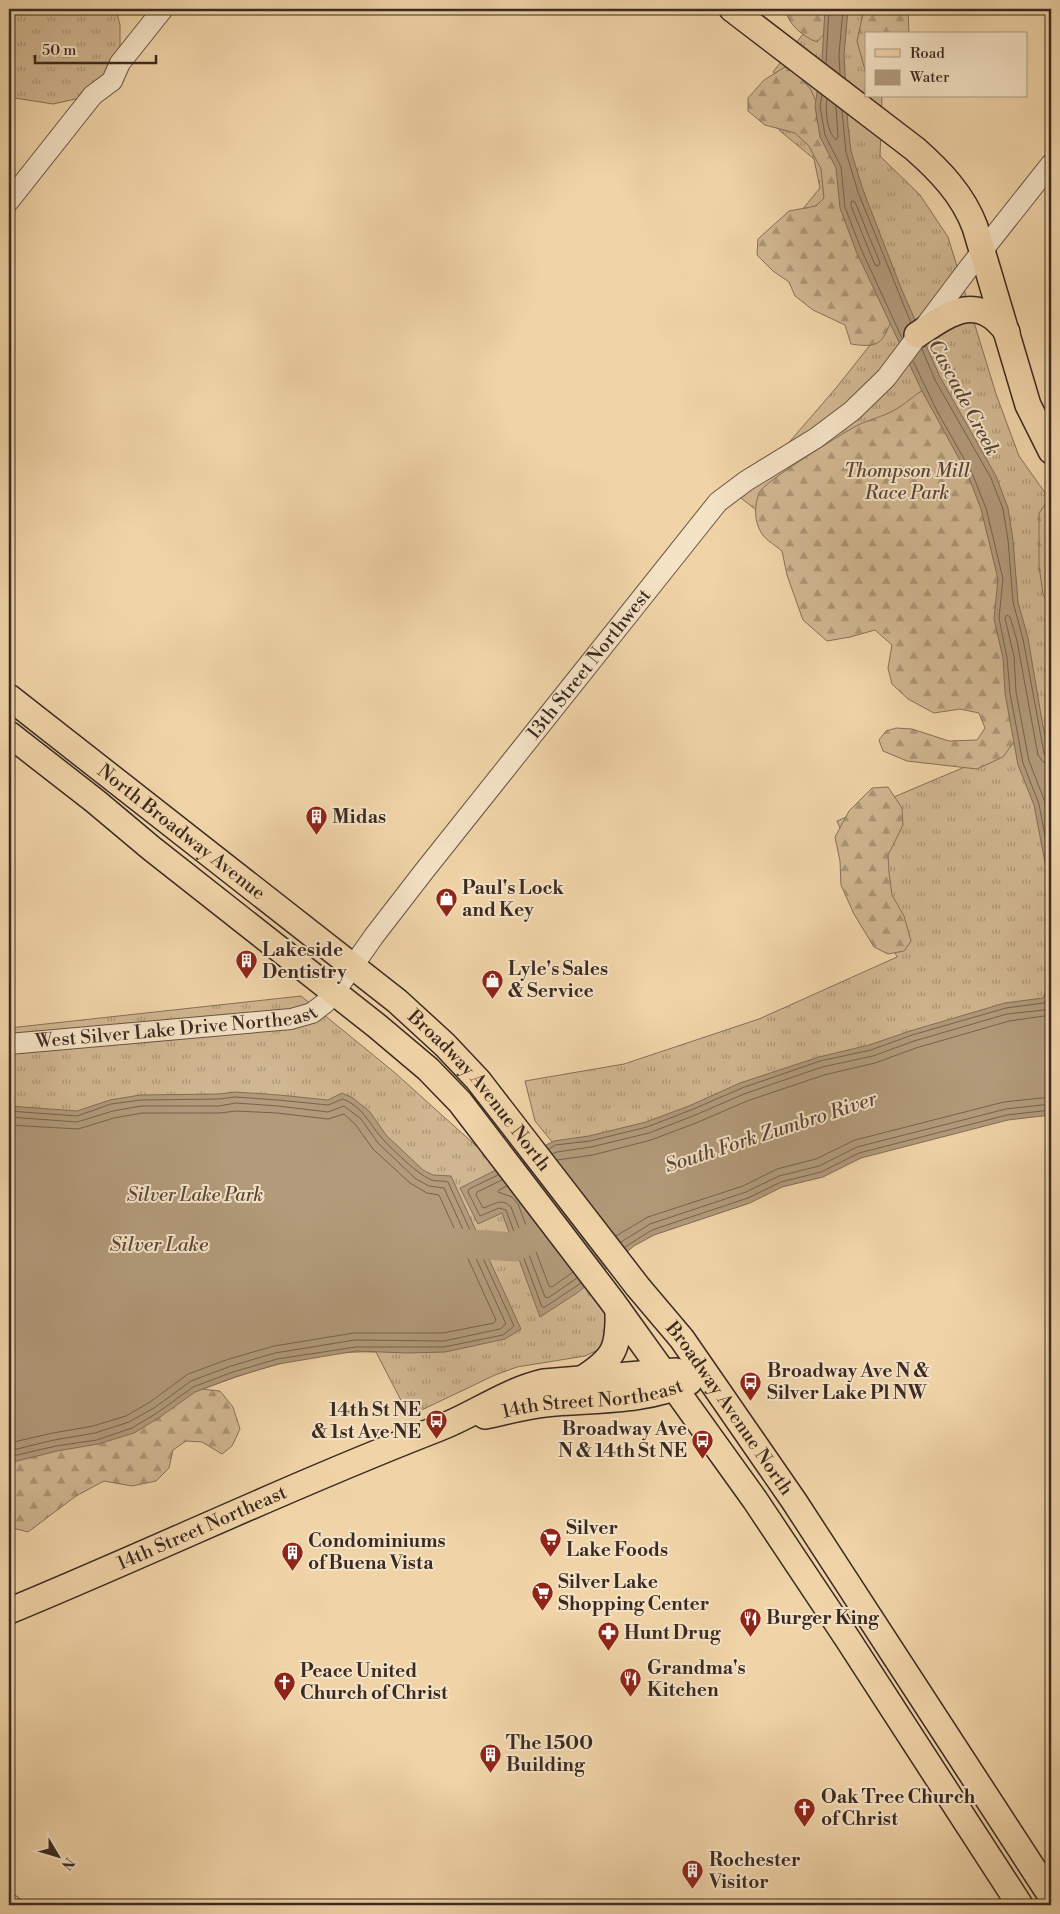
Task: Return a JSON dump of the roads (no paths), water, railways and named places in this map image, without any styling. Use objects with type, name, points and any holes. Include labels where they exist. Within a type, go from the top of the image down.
[{"type":"main road","points":[[732,9],[915,149],[935,166],[962,199],[975,227],[1028,405],[1051,451]]},
{"type":"main road","points":[[917,335],[947,316],[964,310],[976,309],[990,314],[1006,332]]},
{"type":"main road","name":"North Broadway Avenue","points":[[9,697],[354,965]]},
{"type":"main road","name":"North Broadway Avenue","points":[[9,734],[334,993]]},
{"type":"main road","name":"Broadway Avenue North","points":[[354,965],[445,1045],[478,1080],[638,1287],[682,1339],[753,1440],[874,1622],[1051,1896]]},
{"type":"main road","name":"Broadway Avenue North","points":[[334,993],[434,1074],[460,1102],[615,1306],[794,1557],[1020,1905]]},
{"type":"main road","points":[[582,1379],[598,1368],[612,1351],[619,1336],[615,1306]]},
{"type":"main road","name":"14th Street Northeast","points":[[9,1611],[380,1451],[451,1424],[527,1386],[544,1382],[582,1379],[669,1380],[706,1374]]},
{"type":"main road","name":"14th Street Northeast","points":[[451,1424],[545,1404],[634,1398],[669,1380]]},
{"type":"street","points":[[9,201],[93,95],[112,81],[120,63],[163,9]]},
{"type":"street","name":"13th Street Northwest","points":[[334,993],[374,936],[425,870],[718,502],[746,481],[816,438],[852,411],[886,378],[940,305],[1051,164]]},
{"type":"street","name":"West Silver Lake Drive Northeast","points":[[9,1044],[104,1037],[298,1018],[308,1015],[319,1008],[334,993]]},
{"type":"water","points":[[825,9],[848,9],[844,55],[848,126],[851,151],[863,190],[901,288],[940,377],[996,476],[1008,508],[1013,540],[1018,602],[1028,638],[1051,763],[1051,919],[1047,873],[1034,805],[1018,765],[1005,693],[1003,658],[994,619],[998,579],[981,509],[968,475],[922,391],[856,251],[840,208],[836,168],[820,137],[815,106],[822,60]]},
{"type":"water","points":[[1051,985],[1051,1115],[1008,1120],[861,1158],[823,1177],[782,1187],[750,1203],[654,1235],[634,1246],[577,1293],[540,1317],[502,1213],[478,1224],[460,1188],[554,1141],[589,1136],[646,1122],[689,1106],[740,1083],[819,1057],[869,1045],[1005,1003],[1043,998]]},
{"type":"water","name":"Silver Lake","points":[[235,1092],[328,1100],[342,1093],[353,1098],[370,1112],[386,1135],[423,1170],[433,1175],[451,1176],[521,1329],[505,1339],[445,1352],[356,1351],[278,1364],[195,1392],[134,1433],[98,1444],[57,1451],[9,1463],[9,1106],[77,1111],[110,1100],[140,1095]]},
{"type":"waterway","name":"South Fork Zumbro River","points":[[443,1242],[514,1247],[549,1229]]},
{"type":"place","name":"Midas","points":[[316,836]]},
{"type":"place","name":"Paul's Lock and Key","points":[[446,918]]},
{"type":"place","name":"Lakeside Dentistry","points":[[246,980]]},
{"type":"place","name":"Lyle's Sales & Service","points":[[492,999]]},
{"type":"place","name":"Broadway Ave N & Silver Lake Pl NW","points":[[751,1401]]},
{"type":"place","name":"14th St NE & 1st Ave NE","points":[[437,1440]]},
{"type":"place","name":"Broadway Ave N & 14th St NE","points":[[703,1459]]},
{"type":"place","name":"Silver Lake Foods","points":[[550,1558]]},
{"type":"place","name":"Condominiums of Buena Vista","points":[[292,1571]]},
{"type":"place","name":"Silver Lake Shopping Center","points":[[542,1612]]},
{"type":"place","name":"Burger King","points":[[750,1637]]},
{"type":"place","name":"Hunt Drug","points":[[608,1652]]},
{"type":"place","name":"Grandma's Kitchen","points":[[631,1698]]},
{"type":"place","name":"Peace United Church of Christ","points":[[284,1701]]},
{"type":"place","name":"The 1500 Building","points":[[490,1773]]},
{"type":"place","name":"Oak Tree Church of Christ","points":[[805,1827]]},
{"type":"place","name":"Rochester Visitor","points":[[693,1890]]},
{"type":"water label","name":"Cascade Creek","points":[[963,398]]},
{"type":"park label","name":"Thompson Mill Race Park","points":[[907,482]]},
{"type":"park label","name":"Silver Lake Park","points":[[195,1195]]}]
